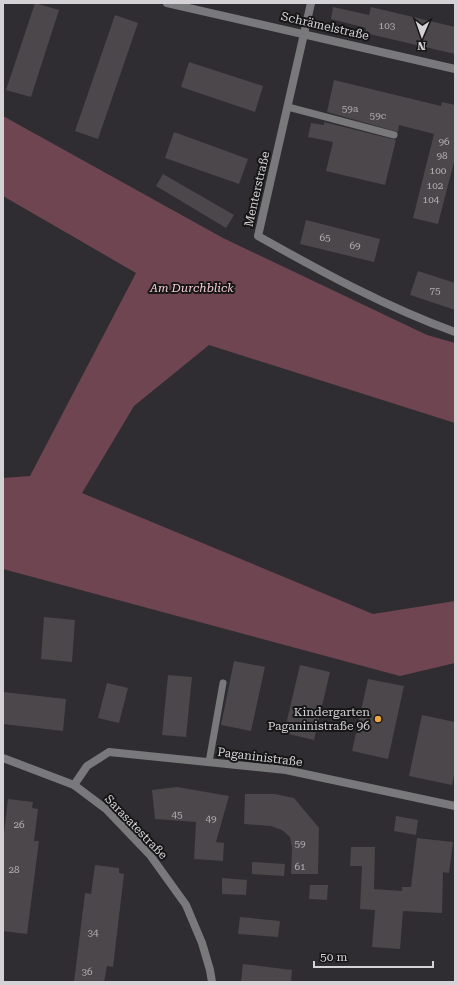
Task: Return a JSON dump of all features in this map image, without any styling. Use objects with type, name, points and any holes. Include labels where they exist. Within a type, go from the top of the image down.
[{"type":"street","name":"Schrämelstraße","points":[[167,3],[455,69]]},
{"type":"street","name":"Menterstraße","points":[[311,3],[258,236],[344,283],[417,318],[455,332]]},
{"type":"street","name":"Paganinistraße","points":[[74,785],[86,766],[109,752],[286,770],[455,806]]},
{"type":"street","name":"Sarasatestraße","points":[[3,758],[74,785],[106,809],[150,855],[186,905],[202,943],[212,982]]},
{"type":"lane","points":[[288,107],[394,135]]},
{"type":"lane","points":[[209,762],[223,683]]},
{"type":"green space","name":"Am Durchblick","points":[[3,116],[223,238],[427,335],[455,343],[455,423],[209,345],[134,406],[82,493],[373,614],[455,601],[455,663],[400,676],[3,569],[3,478],[30,476],[136,273],[3,196]]},
{"type":"building","points":[[35,3],[59,10],[31,97],[6,90]]},
{"type":"building","points":[[333,7],[369,15],[371,7],[455,27],[455,54],[365,33],[366,28],[331,19]]},
{"type":"building","points":[[115,15],[138,23],[98,139],[75,131]]},
{"type":"building","points":[[189,62],[263,86],[255,112],[181,87]]},
{"type":"building","points":[[334,80],[441,106],[442,102],[455,105],[455,158],[438,224],[413,218],[434,134],[399,125],[398,132],[327,112]]},
{"type":"building","points":[[324,122],[396,140],[385,185],[326,171],[333,142],[308,137],[311,123],[324,125]]},
{"type":"building","points":[[174,132],[248,159],[239,184],[165,158]]},
{"type":"building","points":[[163,174],[234,215],[226,228],[156,186]]},
{"type":"building","points":[[306,220],[380,239],[374,262],[300,244]]},
{"type":"building","points":[[418,271],[455,283],[455,310],[410,295]]},
{"type":"building","points":[[44,617],[75,620],[72,662],[41,659]]},
{"type":"building","points":[[234,661],[265,667],[251,731],[221,725]]},
{"type":"building","points":[[300,665],[330,672],[314,740],[284,733]]},
{"type":"building","points":[[168,675],[192,677],[186,737],[162,735]]},
{"type":"building","name":"Kindergarten Paganinistraße 96","points":[[368,679],[404,686],[388,759],[352,751]]},
{"type":"building","points":[[107,683],[128,688],[119,723],[98,718]]},
{"type":"building","points":[[3,692],[66,699],[63,731],[3,724]]},
{"type":"building","points":[[422,715],[455,722],[455,770],[452,785],[409,776]]},
{"type":"building","points":[[177,787],[229,796],[216,842],[224,843],[223,861],[194,859],[196,822],[155,819],[152,790]]},
{"type":"building","points":[[245,794],[275,794],[294,798],[319,828],[318,874],[291,874],[292,847],[290,837],[282,830],[271,826],[244,824]]},
{"type":"building","points":[[8,799],[33,802],[32,808],[38,809],[34,841],[39,841],[27,934],[3,931],[3,842]]},
{"type":"building","points":[[396,816],[418,820],[416,835],[394,831]]},
{"type":"building","points":[[417,838],[453,842],[449,873],[443,872],[442,913],[403,911],[400,949],[372,947],[375,910],[360,909],[362,866],[350,866],[351,847],[375,847],[374,889],[402,891],[402,887],[411,887]]},
{"type":"building","points":[[252,862],[285,864],[284,876],[252,874]]},
{"type":"building","points":[[95,865],[119,868],[119,873],[124,874],[113,967],[107,966],[104,982],[74,982],[85,893],[91,894]]},
{"type":"building","points":[[222,878],[247,880],[246,895],[222,894]]},
{"type":"building","points":[[310,885],[328,885],[327,900],[309,899]]},
{"type":"building","points":[[240,917],[280,921],[278,937],[238,934]]},
{"type":"building","points":[[243,964],[292,970],[291,982],[241,982]]},
{"type":"place","name":"Kindergarten Paganinistraße 96","points":[[378,719]]}]
